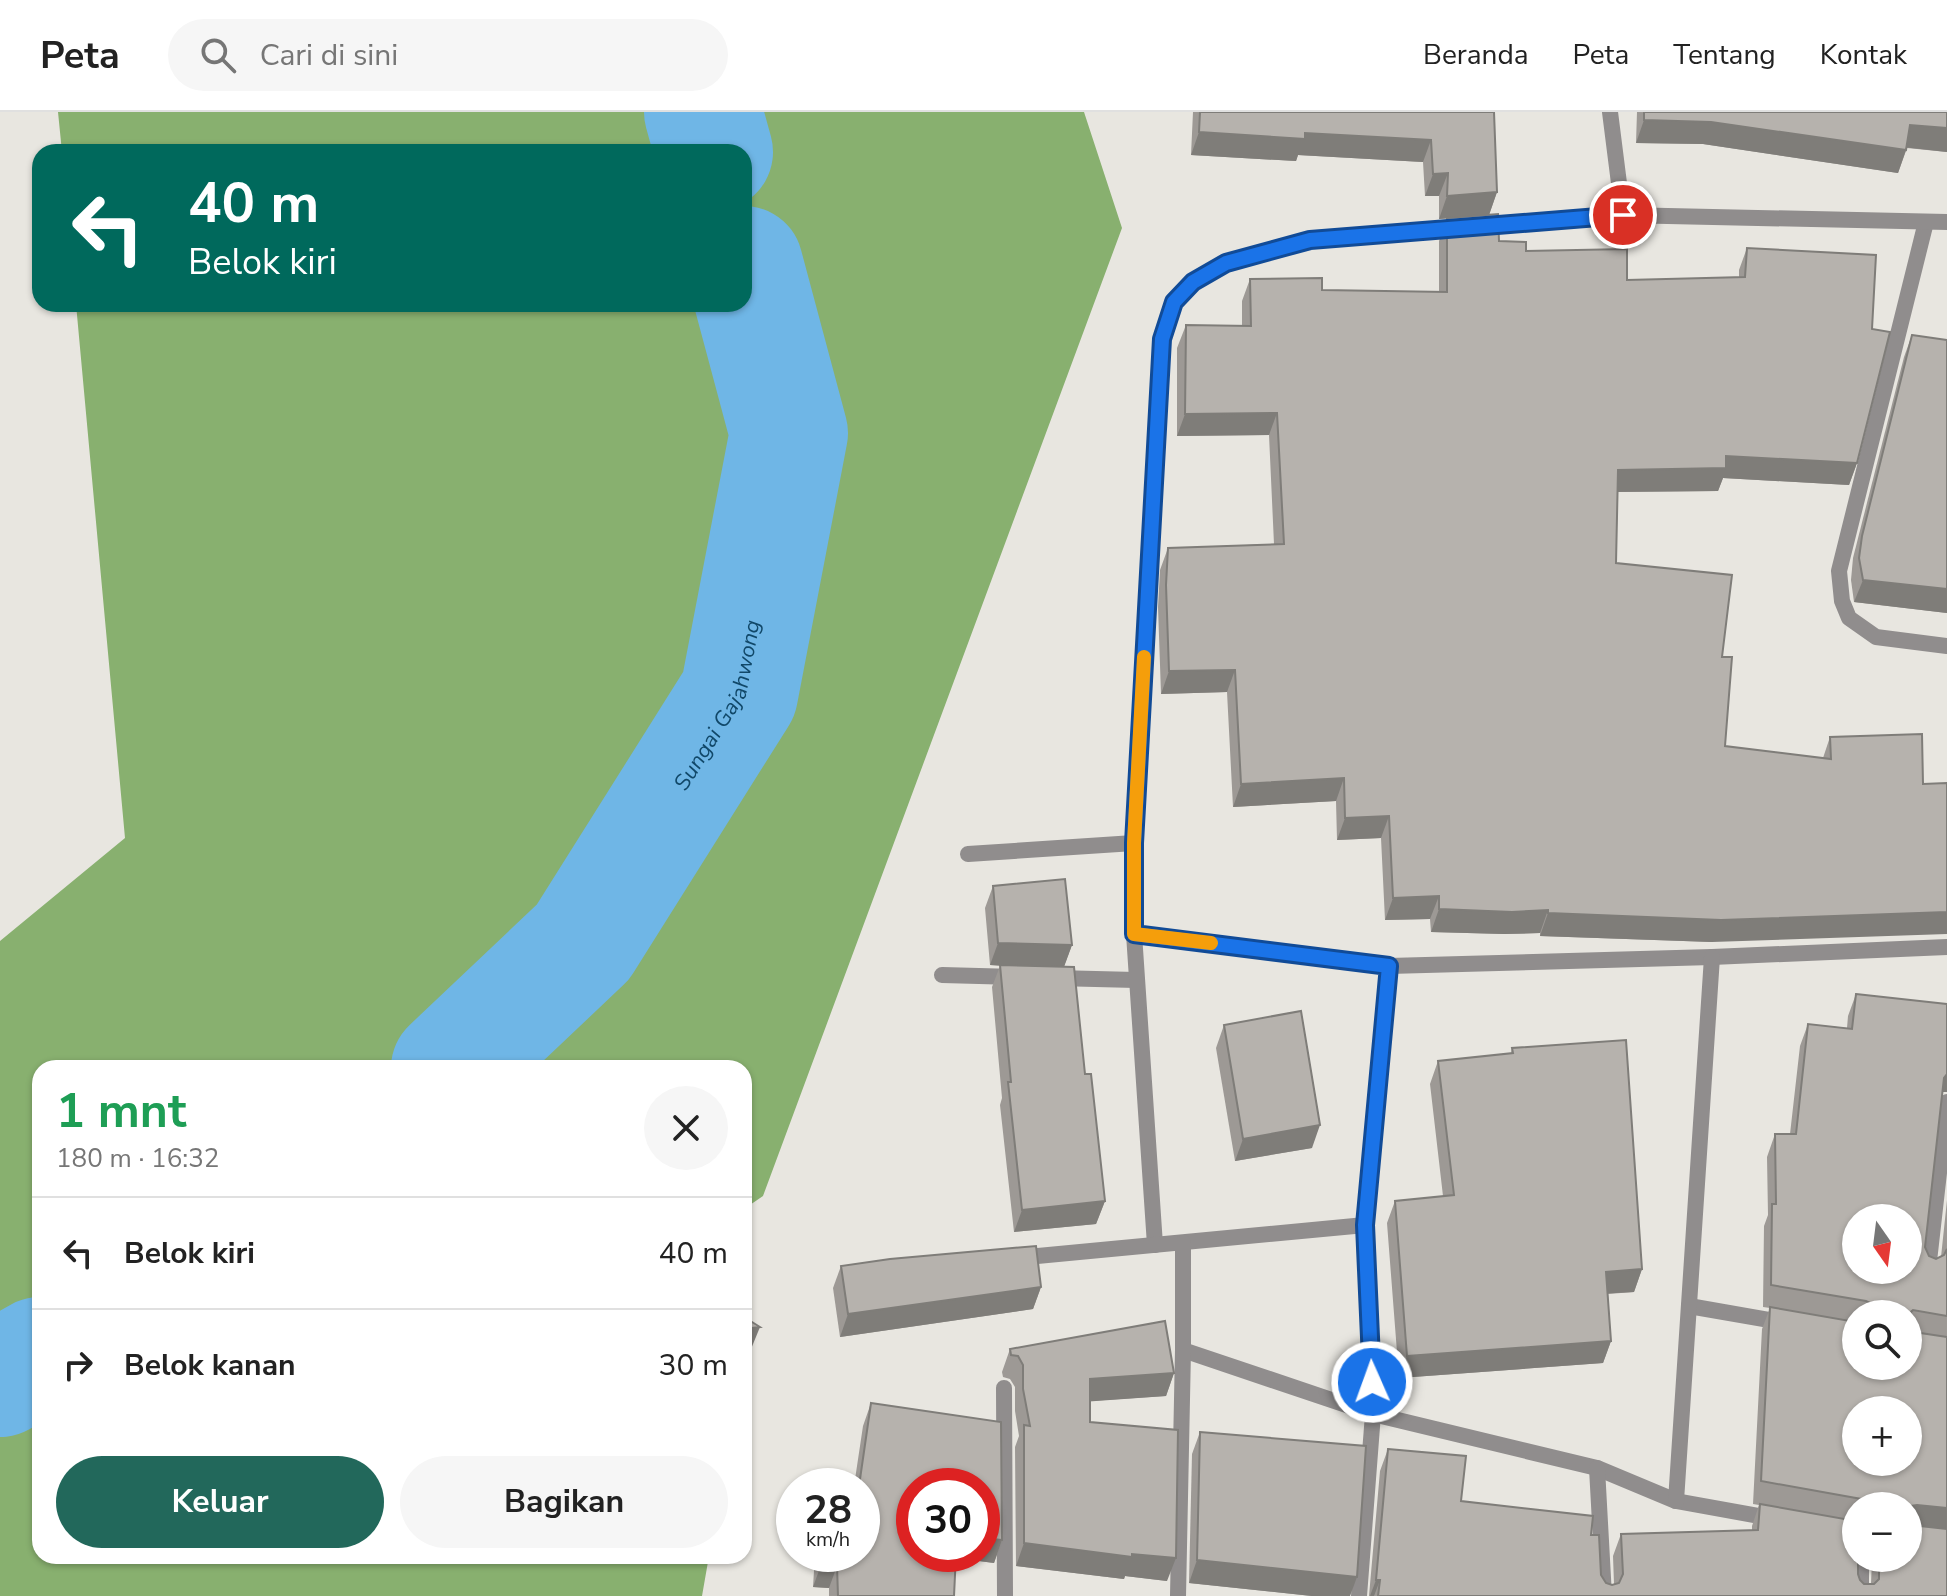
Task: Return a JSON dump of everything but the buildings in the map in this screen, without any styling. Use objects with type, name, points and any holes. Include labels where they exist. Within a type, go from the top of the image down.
[{"type":"street","points":[[1610,112],[1623,215]]},
{"type":"street","points":[[1155,1245],[1136,980],[1134,843],[1162,339],[1174,302],[1193,282],[1226,263],[1310,240],[1623,215],[1947,222]]},
{"type":"street","points":[[1926,222],[1839,571],[1842,601],[1849,618],[1876,637],[1947,646]]},
{"type":"street","points":[[968,854],[1134,843]]},
{"type":"street","points":[[1134,934],[1389,966],[1947,947]]},
{"type":"street","points":[[1676,1501],[1712,957]]},
{"type":"street","points":[[1359,1596],[1373,1414],[1365,1225],[1389,966]]},
{"type":"street","points":[[942,975],[1136,980]]},
{"type":"street","points":[[1928,1270],[1947,1102]]},
{"type":"street","points":[[997,1260],[1365,1225]]},
{"type":"street","points":[[1178,1596],[1183,1243]]},
{"type":"street","points":[[1689,1306],[1810,1327]]},
{"type":"street","points":[[1183,1350],[1373,1414],[1597,1468],[1676,1501],[1794,1522]]},
{"type":"street","points":[[1004,1388],[1005,1596]]},
{"type":"street","points":[[1597,1468],[1604,1596]]},
{"type":"street","points":[[1861,1572],[1861,1596]]},
{"type":"green space","points":[[58,112],[1084,112],[1122,228],[763,1196],[752,1204],[752,1060],[32,1060],[32,1564],[708,1564],[702,1596],[0,1596],[0,941],[125,838],[77,312],[752,312],[752,144],[61,144]]},
{"type":"waterway","name":"Sungai Gajahwong","points":[[703,112],[712,144]]},
{"type":"waterway","name":"Sungai Gajahwong","points":[[458,1060],[583,942],[739,694],[789,433],[752,295]]},
{"type":"waterway","name":"Sungai Gajahwong","points":[[0,1378],[32,1360]]},
{"type":"slow traffic","points":[[1144,657],[1134,843],[1134,934],[1211,943]]},
{"type":"route","points":[[1372,1382],[1365,1225],[1389,966],[1134,934],[1134,843],[1162,339],[1174,302],[1193,282],[1226,263],[1310,240],[1623,215]]}]
